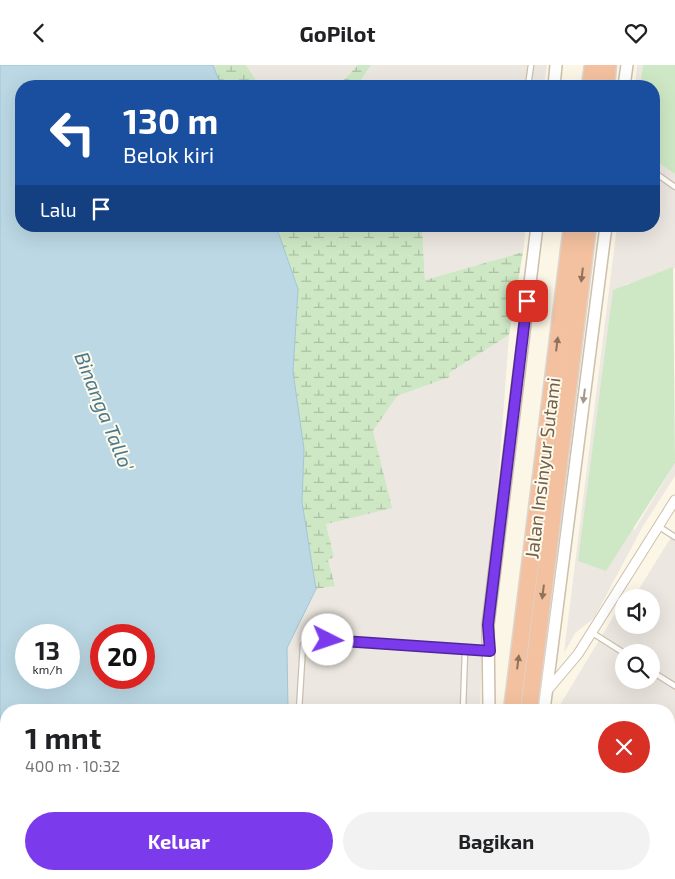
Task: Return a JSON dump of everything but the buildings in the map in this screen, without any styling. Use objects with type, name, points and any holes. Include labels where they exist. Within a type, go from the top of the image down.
[{"type":"highway","points":[[591,80],[593,65]]},
{"type":"highway","points":[[607,80],[608,65]]},
{"type":"highway","name":"Jalan Insinyur Sutami","points":[[513,704],[571,232]]},
{"type":"highway","name":"Jalan Insinyur Sutami","points":[[529,704],[587,232]]},
{"type":"street","points":[[555,80],[556,65]]},
{"type":"street","points":[[625,80],[627,65]]},
{"type":"street","points":[[489,704],[490,651],[488,625],[535,232]]},
{"type":"street","points":[[544,704],[605,232]]},
{"type":"street","points":[[545,692],[573,660],[675,500]]},
{"type":"lane","points":[[529,80],[530,65]]},
{"type":"lane","points":[[660,176],[675,187]]},
{"type":"lane","points":[[658,526],[675,537]]},
{"type":"lane","points":[[591,632],[615,647]]},
{"type":"lane","points":[[299,704],[303,645],[310,639],[466,651],[490,651]]},
{"type":"lane","points":[[463,704],[466,651]]},
{"type":"lane","points":[[660,677],[675,687]]},
{"type":"shaded area","points":[[246,65],[358,65],[344,80],[256,80]]},
{"type":"shaded area","points":[[371,65],[547,65],[545,80],[361,80]]},
{"type":"shaded area","points":[[637,65],[643,65],[641,80],[636,80]]},
{"type":"shaded area","points":[[660,164],[675,174],[675,268],[635,283],[625,284],[634,531],[675,463],[675,476],[643,526],[594,618],[575,633],[564,653],[616,232],[660,232]]},
{"type":"shaded area","points":[[422,232],[525,232],[523,252],[425,280]]},
{"type":"shaded area","points":[[509,335],[499,470],[482,632],[480,704],[288,704],[287,648],[316,589],[334,586],[328,560],[334,557],[326,524],[373,431],[397,396],[450,377],[449,373]]},
{"type":"shaded area","points":[[675,531],[675,704],[561,704],[615,614],[615,634],[660,634],[660,589],[639,589]]},
{"type":"green space","points":[[213,65],[246,65],[256,80],[219,80]]},
{"type":"green space","points":[[358,65],[371,65],[361,80],[344,80]]},
{"type":"green space","points":[[643,65],[675,65],[675,174],[660,164],[660,80],[641,80]]},
{"type":"green space","points":[[278,232],[422,232],[425,280],[523,252],[509,335],[449,373],[450,377],[397,396],[373,431],[392,508],[326,524],[334,557],[328,560],[335,586],[316,589],[302,502],[304,449],[293,372],[298,289]]},
{"type":"green space","points":[[673,267],[675,463],[606,571],[578,561],[613,290]]},
{"type":"water","name":"Binanga Tallo'","points":[[0,65],[213,65],[219,80],[15,80],[15,232],[278,232],[298,289],[293,372],[304,449],[302,502],[316,589],[287,648],[288,704],[0,704]]},
{"type":"route","points":[[328,640],[466,651],[490,651],[488,625],[527,301]]}]
